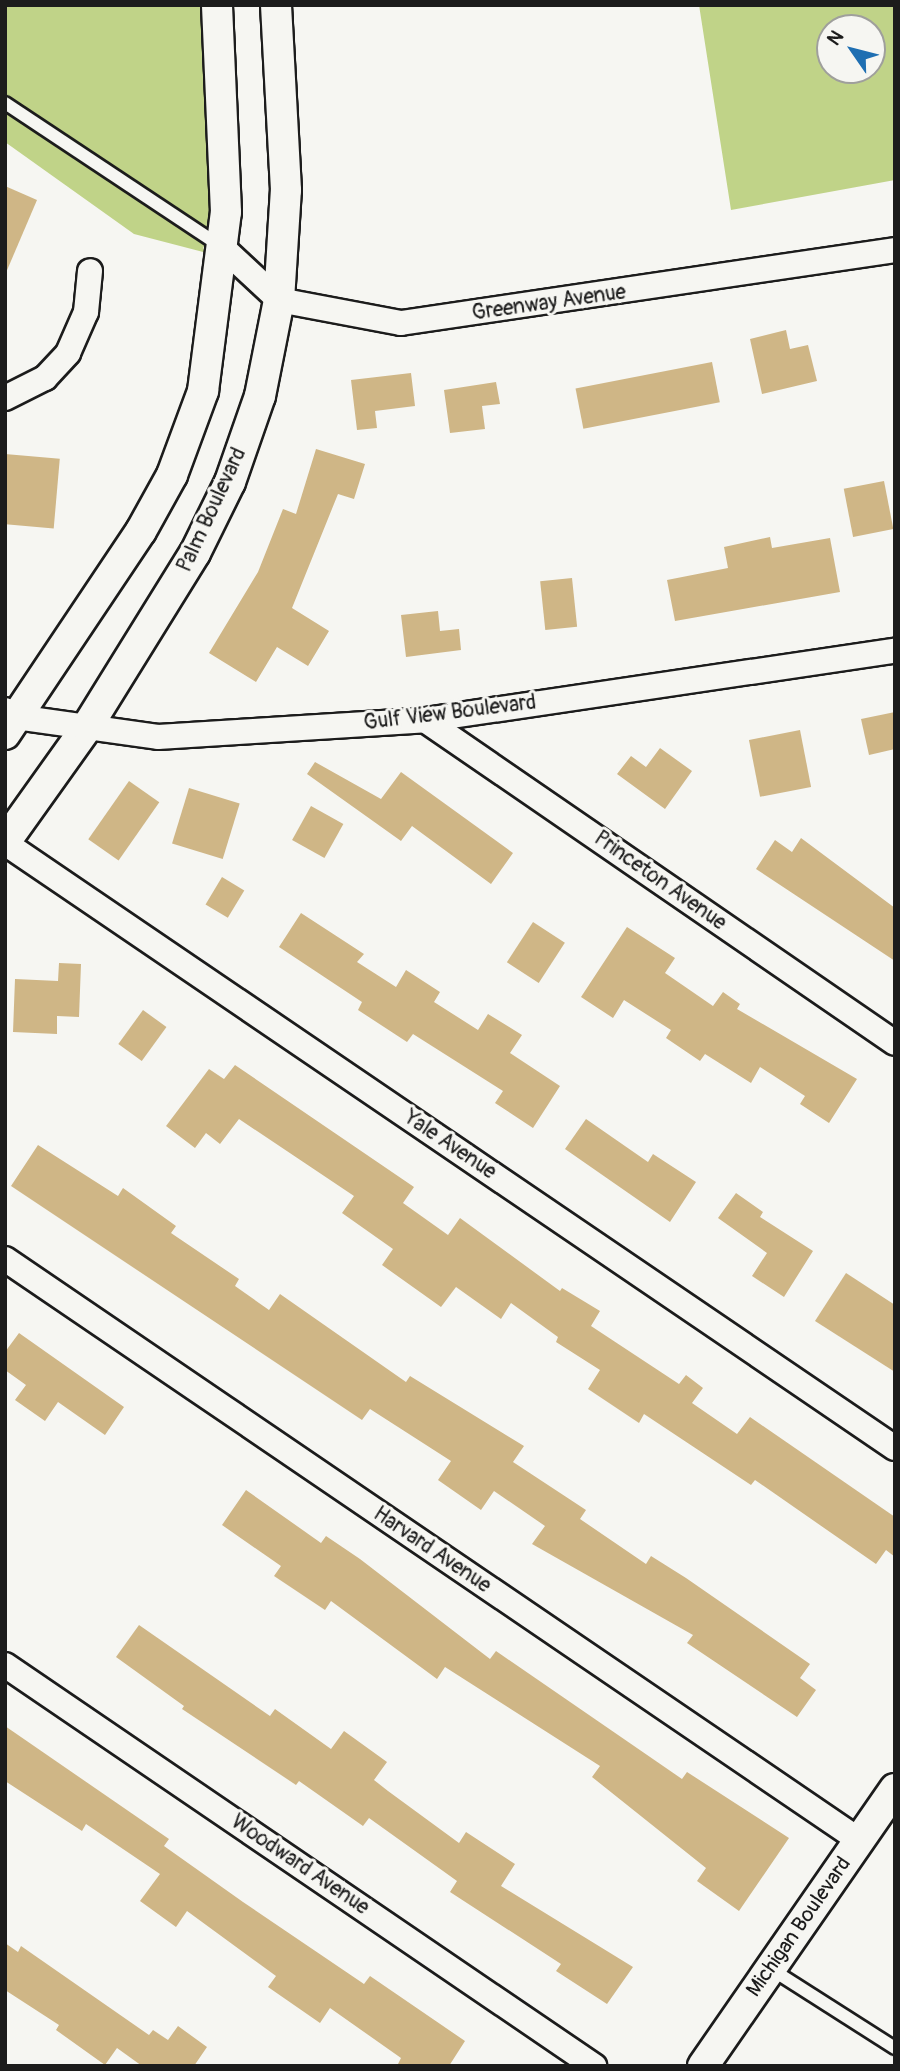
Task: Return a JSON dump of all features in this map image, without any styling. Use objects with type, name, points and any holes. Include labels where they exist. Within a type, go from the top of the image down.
[{"type":"street","points":[[9,720],[172,475],[203,391],[223,248],[217,5]]},
{"type":"street","name":"Palm Boulevard","points":[[5,843],[87,727],[195,553],[230,482],[260,396],[279,300],[286,190],[276,5]]},
{"type":"street","points":[[223,248],[279,300]]},
{"type":"street","name":"Greenway Avenue","points":[[279,300],[401,323],[895,250]]},
{"type":"street","points":[[5,398],[46,378],[68,353],[86,312],[90,271]]},
{"type":"street","name":"Gulf View Boulevard","points":[[9,720],[158,737],[425,720],[895,651]]},
{"type":"street","name":"Princeton Avenue","points":[[425,720],[895,1043]]},
{"type":"street","name":"Yale Avenue","points":[[5,843],[895,1448]]},
{"type":"street","name":"Harvard Avenue","points":[[5,1259],[859,1840]]},
{"type":"street","name":"Woodward Avenue","points":[[5,1665],[594,2066]]},
{"type":"street","name":"Michigan Boulevard","points":[[703,2066],[894,1793]]},
{"type":"lane","points":[[5,103],[223,248]]},
{"type":"lane","points":[[770,1969],[895,2048]]},
{"type":"green space","points":[[5,5],[202,5],[211,210],[209,241],[203,248],[207,253],[134,234],[5,142]]},
{"type":"green space","points":[[699,5],[895,5],[895,180],[731,210]]},
{"type":"building","points":[[5,186],[37,200],[5,275]]},
{"type":"building","points":[[786,330],[790,349],[808,345],[817,381],[762,394],[750,339]]},
{"type":"building","points":[[712,362],[720,402],[583,429],[576,389]]},
{"type":"building","points":[[411,373],[415,406],[375,411],[377,428],[357,430],[351,380]]},
{"type":"building","points":[[496,382],[500,404],[482,406],[485,429],[450,433],[444,390]]},
{"type":"building","points":[[316,449],[365,464],[354,499],[338,494],[292,608],[329,631],[308,666],[277,647],[256,682],[209,653],[258,572],[283,509],[296,514]]},
{"type":"building","points":[[5,454],[60,459],[54,529],[5,524]]},
{"type":"building","points":[[884,481],[893,529],[853,537],[844,489]]},
{"type":"building","points":[[770,537],[772,548],[830,538],[840,592],[675,621],[667,580],[728,568],[724,547]]},
{"type":"building","points":[[572,578],[577,627],[545,630],[540,581]]},
{"type":"building","points":[[438,611],[440,631],[459,629],[461,650],[406,657],[401,615]]},
{"type":"building","points":[[895,712],[895,749],[869,755],[861,719]]},
{"type":"building","points":[[800,730],[811,787],[760,797],[749,740]]},
{"type":"building","points":[[660,748],[692,771],[665,809],[617,774],[631,756],[646,767]]},
{"type":"building","points":[[315,762],[381,799],[401,772],[513,853],[491,884],[412,826],[401,841],[307,774]]},
{"type":"building","points":[[129,781],[159,802],[119,860],[88,839]]},
{"type":"building","points":[[189,788],[240,803],[223,859],[172,843]]},
{"type":"building","points":[[311,806],[343,824],[324,858],[292,840]]},
{"type":"building","points":[[801,838],[895,908],[895,961],[756,869],[775,840],[792,852]]},
{"type":"building","points":[[222,877],[244,890],[228,918],[206,904]]},
{"type":"building","points":[[301,913],[364,954],[357,962],[396,987],[406,970],[440,992],[434,1002],[478,1030],[488,1014],[522,1035],[510,1053],[560,1086],[533,1128],[495,1103],[503,1091],[413,1034],[407,1042],[358,1010],[362,1002],[279,947]]},
{"type":"building","points":[[533,922],[565,943],[539,983],[507,962]]},
{"type":"building","points":[[627,927],[675,958],[665,973],[713,1006],[723,992],[740,1004],[737,1009],[857,1079],[829,1123],[800,1104],[805,1096],[760,1067],[751,1083],[705,1054],[700,1061],[666,1038],[671,1030],[624,1000],[613,1018],[581,997]]},
{"type":"building","points":[[59,963],[81,964],[79,1017],[57,1016],[57,1034],[13,1032],[15,979],[58,981]]},
{"type":"building","points":[[143,1010],[166,1027],[142,1061],[118,1044]]},
{"type":"building","points":[[235,1065],[414,1187],[403,1203],[448,1235],[460,1218],[560,1291],[562,1288],[600,1311],[591,1326],[679,1384],[686,1375],[703,1388],[692,1403],[737,1434],[750,1417],[895,1517],[895,1557],[886,1550],[876,1564],[755,1480],[751,1485],[644,1414],[639,1423],[588,1389],[600,1370],[556,1342],[558,1337],[511,1303],[501,1319],[456,1287],[441,1307],[382,1265],[393,1249],[342,1213],[354,1196],[239,1119],[220,1144],[206,1133],[195,1148],[166,1126],[209,1069],[224,1079]]},
{"type":"building","points":[[586,1119],[648,1162],[653,1154],[696,1182],[670,1222],[565,1149]]},
{"type":"building","points":[[38,1145],[118,1196],[123,1188],[176,1226],[171,1233],[239,1279],[235,1286],[269,1310],[280,1294],[406,1382],[410,1376],[524,1446],[513,1462],[586,1510],[580,1519],[646,1564],[651,1556],[686,1578],[810,1664],[800,1678],[816,1690],[797,1717],[687,1643],[693,1635],[532,1544],[545,1526],[494,1491],[481,1510],[438,1480],[451,1461],[370,1409],[362,1420],[11,1186]]},
{"type":"building","points":[[736,1193],[763,1212],[760,1217],[813,1251],[784,1297],[752,1276],[767,1253],[718,1218]]},
{"type":"building","points":[[846,1273],[895,1305],[895,1372],[815,1321]]},
{"type":"building","points":[[19,1333],[124,1407],[105,1435],[58,1402],[45,1421],[15,1400],[26,1385],[5,1370],[5,1352]]},
{"type":"building","points":[[246,1490],[321,1543],[326,1536],[360,1559],[490,1659],[496,1651],[682,1779],[687,1772],[789,1838],[739,1911],[697,1881],[706,1868],[592,1777],[600,1766],[445,1667],[437,1679],[331,1601],[325,1610],[274,1576],[281,1566],[222,1525]]},
{"type":"building","points":[[139,1625],[270,1716],[275,1709],[331,1749],[344,1731],[387,1762],[374,1780],[388,1791],[459,1843],[466,1832],[515,1864],[501,1886],[633,1967],[607,2004],[556,1971],[561,1964],[450,1892],[457,1881],[369,1818],[363,1826],[299,1781],[296,1785],[182,1709],[184,1706],[116,1657]]},
{"type":"building","points":[[5,1726],[169,1839],[164,1846],[243,1902],[364,1984],[370,1976],[465,2041],[449,2066],[397,2066],[401,2058],[330,2008],[320,2023],[268,1987],[276,1976],[187,1911],[176,1927],[140,1901],[160,1874],[86,1824],[82,1831],[5,1781]]},
{"type":"building","points":[[5,1943],[18,1952],[21,1946],[149,2035],[153,2030],[168,2040],[178,2026],[207,2047],[194,2066],[142,2066],[117,2048],[105,2065],[56,2030],[59,2025],[5,1990]]}]
